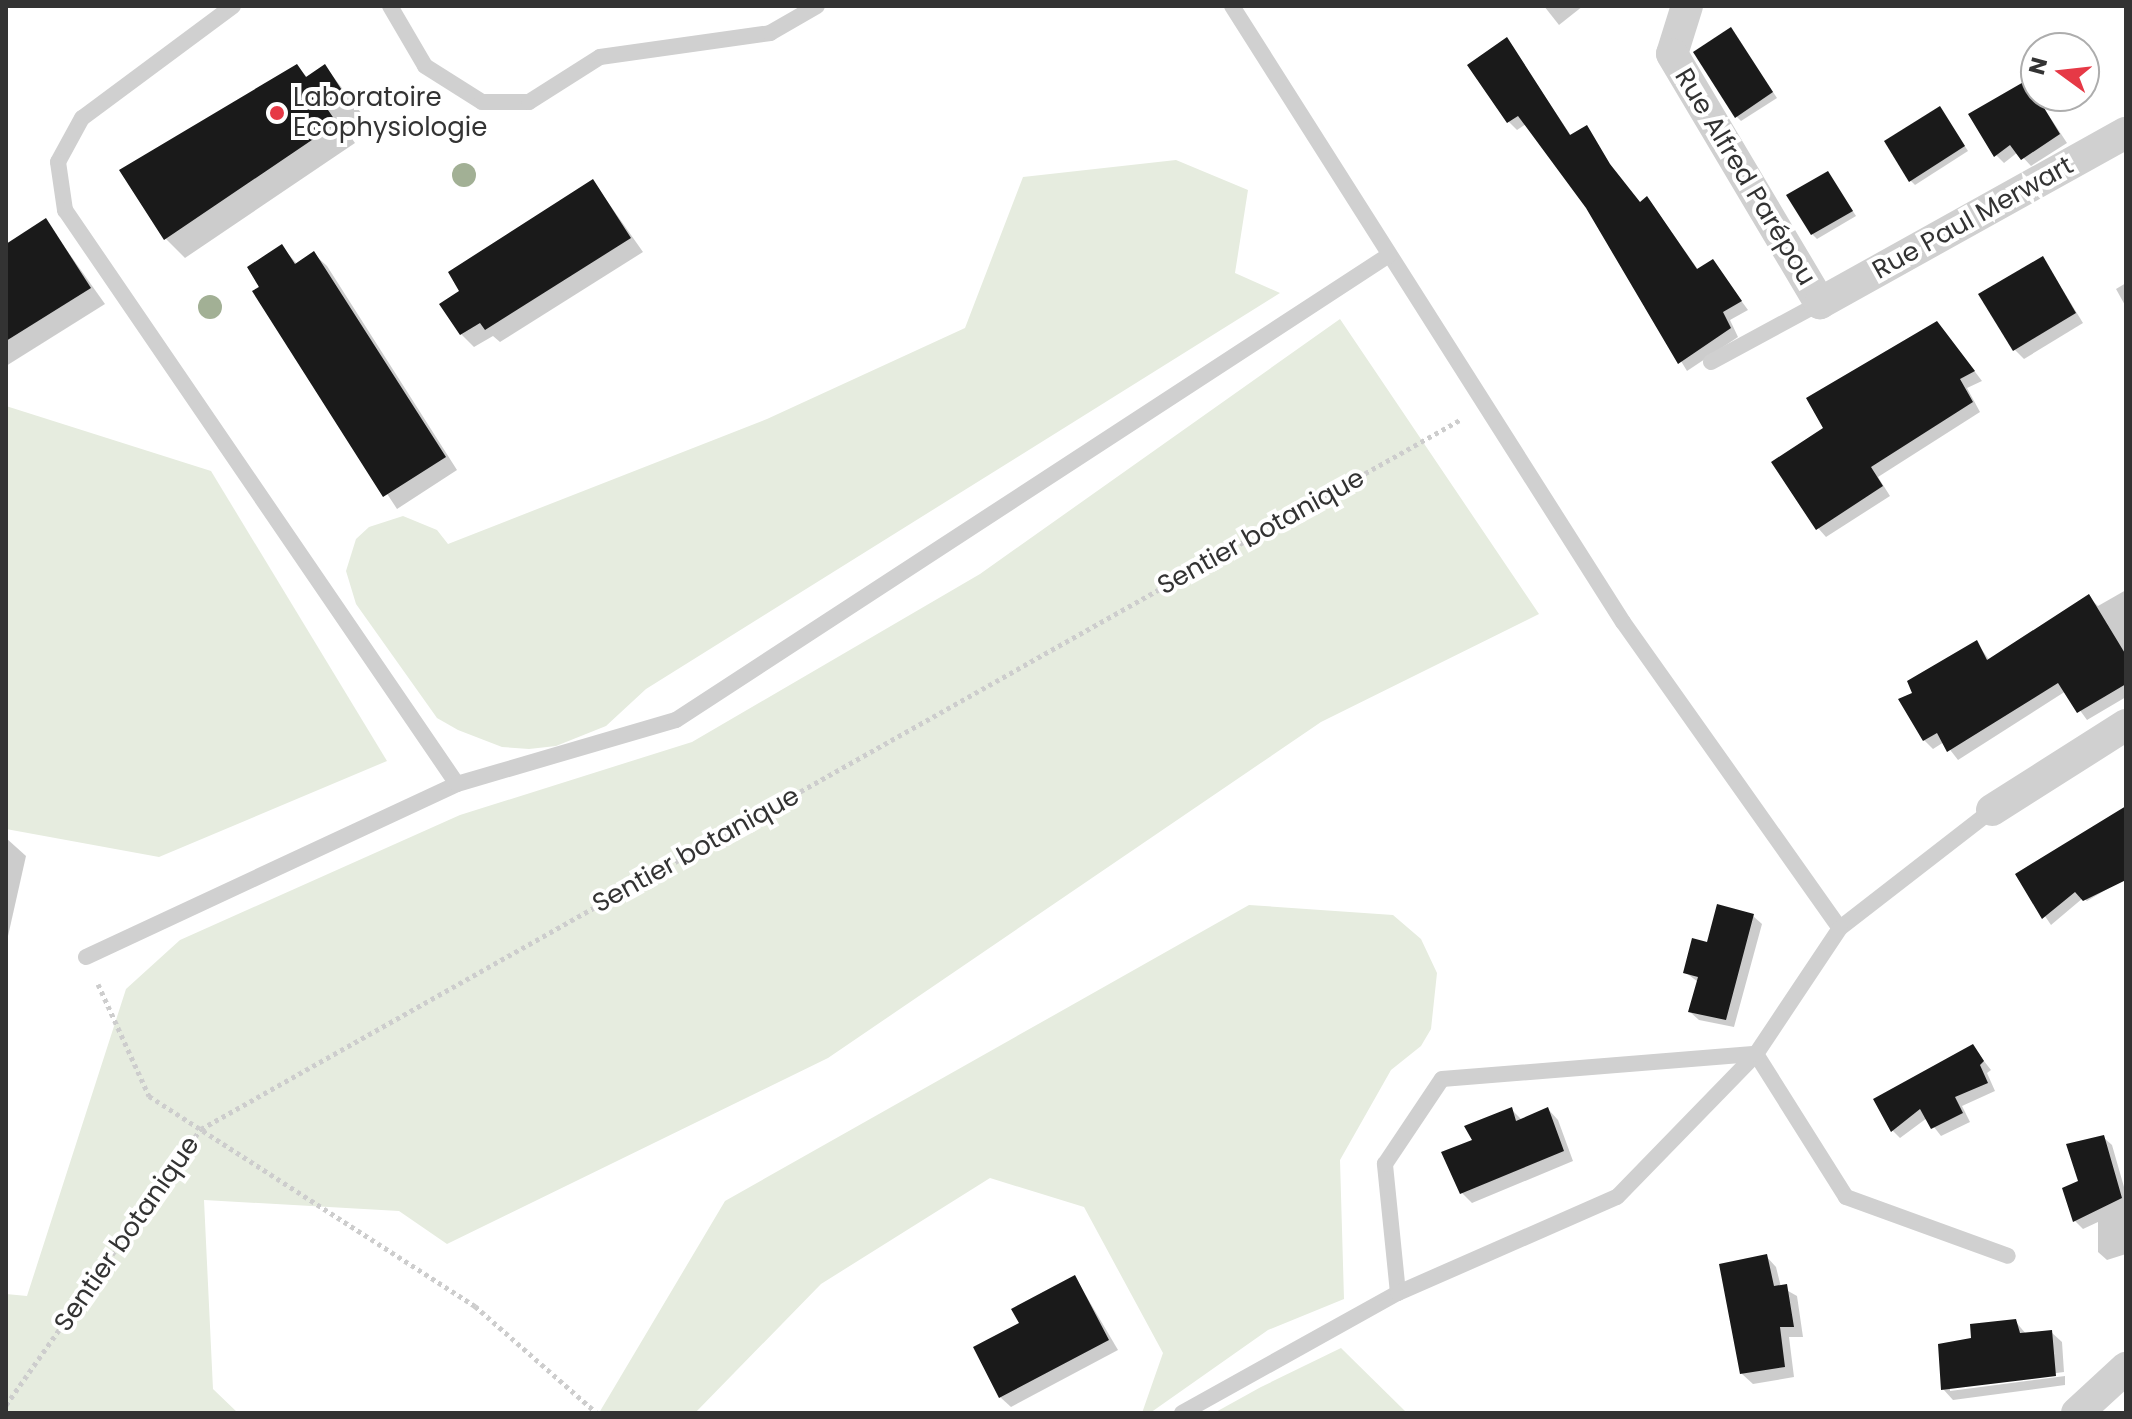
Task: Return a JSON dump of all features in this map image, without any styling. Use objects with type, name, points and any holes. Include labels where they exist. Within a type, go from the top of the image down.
[{"type":"street","name":"Rue Alfred Parépou","points":[[1687,6],[1672,54],[1820,303]]},
{"type":"street","name":"Rue Paul Merwart","points":[[1820,303],[2126,133]]},
{"type":"street","points":[[1992,810],[2126,725]]},
{"type":"street","points":[[2077,1413],[2126,1368]]},
{"type":"lane","points":[[233,6],[82,118],[58,162],[65,210],[457,784]]},
{"type":"lane","points":[[390,6],[425,66],[482,102],[529,102],[600,57],[770,33],[817,6]]},
{"type":"lane","points":[[1232,6],[1623,622],[1840,928]]},
{"type":"lane","points":[[86,957],[457,784],[676,720],[1389,255]]},
{"type":"lane","points":[[1711,362],[1820,303]]},
{"type":"lane","points":[[1182,1413],[1398,1293],[1617,1197],[1756,1054],[1840,928],[1992,810]]},
{"type":"lane","points":[[1756,1054],[1846,1197],[2008,1256]]},
{"type":"lane","points":[[1398,1293],[1385,1164],[1442,1079],[1756,1054]]},
{"type":"path","name":"Sentier botanique","points":[[6,1405],[201,1129],[1486,406]]},
{"type":"path","points":[[86,957],[149,1096],[475,1306],[597,1413]]},
{"type":"shaded area","points":[[1176,160],[1248,190],[1235,273],[1280,293],[646,689],[606,726],[556,746],[529,749],[502,747],[458,730],[437,718],[356,604],[346,571],[356,539],[369,527],[403,516],[437,530],[448,544],[767,419],[965,328],[1023,177]]},
{"type":"shaded area","points":[[1340,319],[1539,614],[1321,722],[828,1058],[447,1244],[399,1211],[204,1200],[213,1389],[238,1413],[6,1413],[6,1294],[27,1296],[126,989],[180,940],[460,815],[692,742],[980,574]]},
{"type":"shaded area","points":[[6,406],[211,471],[387,761],[159,857],[6,829]]},
{"type":"shaded area","points":[[1249,905],[1393,915],[1421,939],[1437,973],[1431,1029],[1421,1046],[1391,1070],[1340,1160],[1344,1299],[1268,1330],[1150,1413],[1142,1413],[1163,1353],[1084,1207],[990,1178],[821,1284],[695,1413],[599,1413],[725,1201]]},
{"type":"shaded area","points":[[1341,1348],[1407,1413],[1214,1413],[1261,1387]]},
{"type":"building","points":[[1731,27],[1773,92],[1735,118],[1693,52]]},
{"type":"building","points":[[1507,37],[1570,135],[1587,125],[1610,164],[1640,202],[1647,196],[1697,269],[1713,259],[1742,301],[1723,312],[1731,328],[1678,364],[1586,208],[1518,116],[1507,123],[1467,65]]},
{"type":"building","points":[[297,64],[306,77],[325,64],[347,98],[328,110],[337,123],[164,240],[119,170]]},
{"type":"building","points":[[2020,84],[2020,112],[2047,112],[2060,134],[2021,160],[2010,145],[1994,157],[1968,114]]},
{"type":"building","points":[[1940,106],[1965,146],[1909,182],[1884,141]]},
{"type":"building","points":[[1828,171],[1853,211],[1811,235],[1786,195]]},
{"type":"building","points":[[593,179],[631,238],[485,330],[480,323],[460,335],[439,304],[459,291],[448,272]]},
{"type":"building","points":[[46,218],[91,288],[6,341],[6,244]]},
{"type":"building","points":[[282,244],[295,264],[314,251],[446,457],[383,497],[252,291],[259,287],[247,267]]},
{"type":"building","points":[[2043,256],[2076,313],[2013,351],[1978,294]]},
{"type":"building","points":[[1937,321],[1975,371],[1960,379],[1973,402],[1871,467],[1883,486],[1816,530],[1771,462],[1823,428],[1806,398]]},
{"type":"building","points":[[2089,594],[2126,655],[2126,684],[2077,713],[2058,683],[1947,752],[1937,733],[1923,741],[1898,699],[1912,693],[1907,681],[1977,640],[1987,660]]},
{"type":"building","points":[[2126,806],[2126,880],[2083,901],[2075,892],[2042,919],[2015,874]]},
{"type":"building","points":[[1717,904],[1754,914],[1726,1020],[1688,1012],[1698,977],[1683,973],[1692,938],[1707,942]]},
{"type":"building","points":[[1973,1044],[1984,1061],[1980,1065],[1988,1083],[1955,1097],[1963,1113],[1931,1129],[1920,1109],[1891,1132],[1873,1099]]},
{"type":"building","points":[[1512,1107],[1516,1121],[1548,1107],[1564,1151],[1460,1194],[1441,1152],[1472,1140],[1464,1126]]},
{"type":"building","points":[[2104,1135],[2122,1198],[2073,1222],[2062,1188],[2078,1181],[2066,1144]]},
{"type":"building","points":[[1767,1254],[1774,1286],[1787,1284],[1794,1327],[1780,1327],[1785,1367],[1740,1374],[1719,1264]]},
{"type":"building","points":[[1075,1275],[1109,1340],[999,1398],[973,1347],[1019,1323],[1011,1309]]},
{"type":"building","points":[[2016,1319],[2020,1333],[2052,1330],[2056,1376],[1941,1390],[1938,1344],[1971,1338],[1970,1324]]},
{"type":"place","name":"Laboratoire Ecophysiologie","points":[[277,113]]}]
